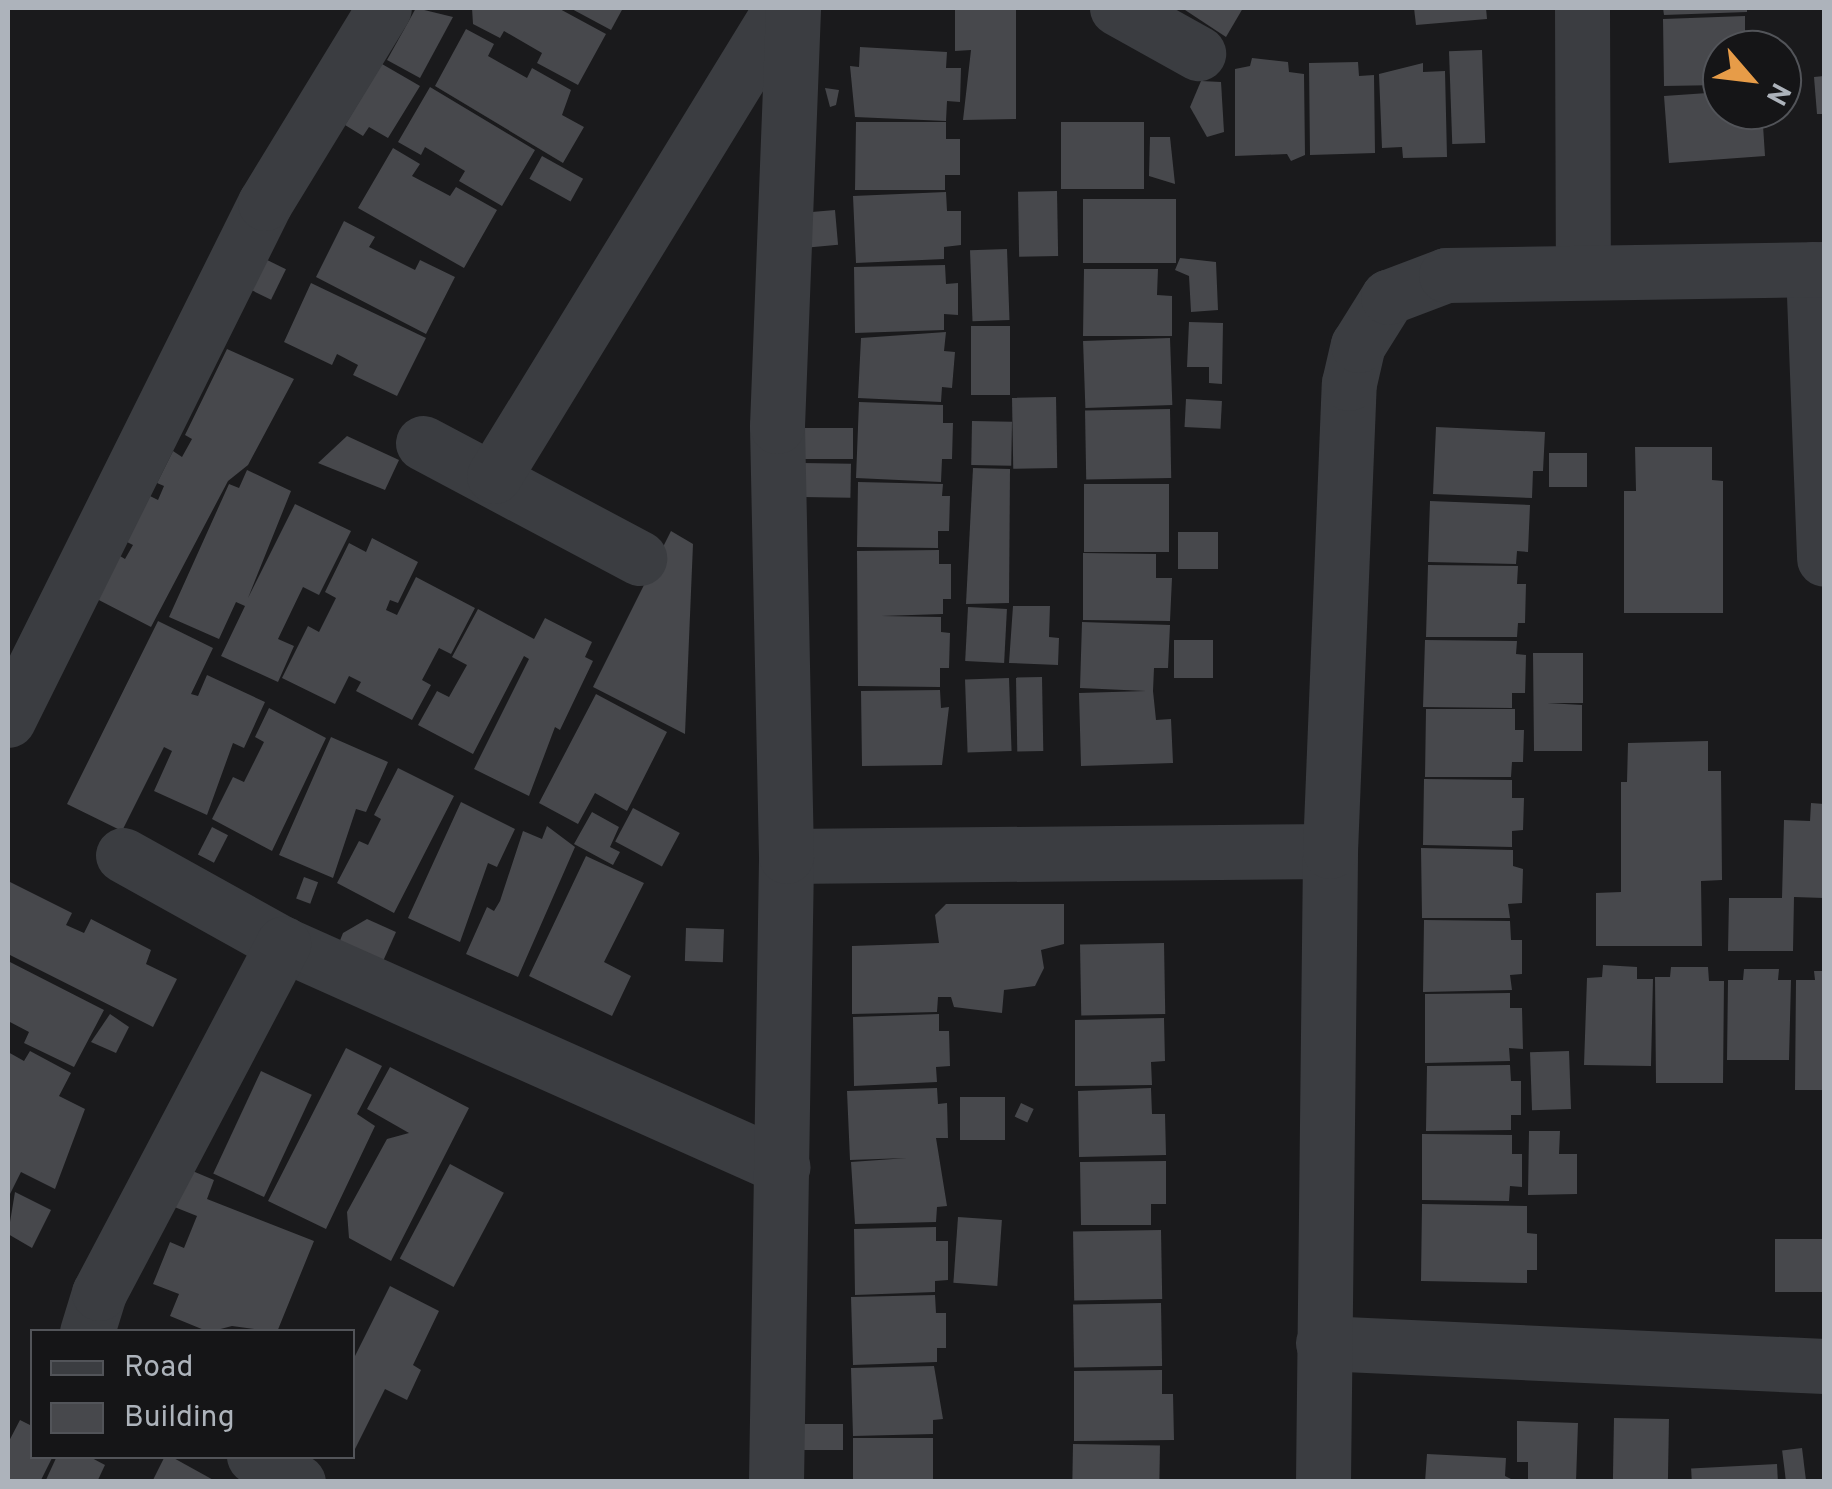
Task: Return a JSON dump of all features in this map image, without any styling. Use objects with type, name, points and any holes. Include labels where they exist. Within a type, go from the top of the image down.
[{"type":"street","points":[[8,720],[264,203],[384,8]]},
{"type":"street","points":[[494,476],[780,8]]},
{"type":"street","points":[[776,1482],[786,856],[777,426],[793,8]]},
{"type":"street","points":[[1116,8],[1198,52]]},
{"type":"street","points":[[1582,8],[1582,269]]},
{"type":"street","points":[[1324,1482],[1322,1342],[1330,851],[1348,383],[1371,314],[1410,286],[1446,275],[1582,269],[1819,269],[1824,559]]},
{"type":"street","points":[[423,442],[494,476],[639,558]]},
{"type":"street","points":[[786,856],[1330,851]]},
{"type":"street","points":[[123,855],[283,944],[783,1167]]},
{"type":"street","points":[[88,1329],[99,1293],[283,944]]},
{"type":"street","points":[[1322,1342],[1824,1366]]},
{"type":"street","points":[[259,1459],[298,1482]]},
{"type":"building","points":[[416,8],[453,17],[420,78],[387,60]]},
{"type":"building","points":[[472,8],[558,8],[606,34],[578,85],[537,63],[542,53],[504,31],[500,38],[473,24]]},
{"type":"building","points":[[570,8],[623,8],[611,30]]},
{"type":"building","points":[[955,8],[1016,8],[1016,119],[963,120],[971,50],[955,51]]},
{"type":"building","points":[[1182,8],[1243,8],[1226,37]]},
{"type":"building","points":[[1414,8],[1486,8],[1487,19],[1416,25]]},
{"type":"building","points":[[1663,8],[1747,8],[1747,12],[1664,15]]},
{"type":"building","points":[[1745,16],[1745,30],[1702,30],[1702,85],[1664,86],[1663,19]]},
{"type":"building","points":[[466,29],[494,44],[488,56],[527,78],[532,68],[571,90],[562,115],[584,127],[563,163],[435,86]]},
{"type":"building","points":[[860,47],[947,52],[946,68],[961,68],[960,102],[947,101],[946,121],[855,117],[850,66],[859,67]]},
{"type":"building","points":[[1482,50],[1485,143],[1452,144],[1449,51]]},
{"type":"building","points":[[1252,58],[1288,62],[1289,72],[1304,74],[1305,155],[1291,161],[1287,154],[1235,156],[1235,69],[1250,66]]},
{"type":"building","points":[[1358,62],[1359,76],[1374,75],[1375,153],[1310,155],[1309,63]]},
{"type":"building","points":[[1423,63],[1423,72],[1445,71],[1447,157],[1403,158],[1402,147],[1382,148],[1379,74]]},
{"type":"building","points":[[382,64],[420,86],[388,138],[369,127],[363,136],[345,125]]},
{"type":"building","points":[[1824,76],[1824,114],[1817,114],[1814,77]]},
{"type":"building","points":[[1201,81],[1221,82],[1224,132],[1207,137],[1190,107]]},
{"type":"building","points":[[430,87],[535,150],[502,206],[459,181],[465,171],[425,147],[421,155],[398,142]]},
{"type":"building","points":[[825,88],[839,90],[836,105],[830,107]]},
{"type":"building","points":[[1702,93],[1702,130],[1763,130],[1765,156],[1669,163],[1664,96]]},
{"type":"building","points":[[856,122],[946,122],[946,139],[960,139],[960,175],[945,175],[945,190],[855,190]]},
{"type":"building","points":[[1061,122],[1144,122],[1144,189],[1061,189]]},
{"type":"building","points":[[1150,137],[1170,137],[1175,184],[1149,176]]},
{"type":"building","points":[[393,148],[420,164],[412,176],[450,196],[456,187],[497,210],[464,268],[358,208]]},
{"type":"building","points":[[542,156],[583,179],[571,202],[529,179]]},
{"type":"building","points":[[1057,191],[1058,256],[1019,257],[1018,192]]},
{"type":"building","points":[[946,192],[947,211],[961,211],[961,245],[944,247],[944,259],[856,263],[853,196]]},
{"type":"building","points":[[1083,199],[1176,199],[1176,263],[1083,263]]},
{"type":"building","points":[[835,210],[838,245],[803,248],[800,213]]},
{"type":"building","points":[[344,221],[375,237],[369,247],[415,270],[420,260],[455,277],[426,334],[316,277]]},
{"type":"building","points":[[1007,249],[1009,320],[973,321],[970,250]]},
{"type":"building","points":[[259,256],[286,269],[271,300],[244,287]]},
{"type":"building","points":[[1180,258],[1216,262],[1218,310],[1191,312],[1189,276],[1175,270]]},
{"type":"building","points":[[945,265],[946,284],[958,283],[958,315],[944,314],[944,330],[855,333],[854,267]]},
{"type":"building","points":[[1084,269],[1158,269],[1157,295],[1172,296],[1172,336],[1083,336]]},
{"type":"building","points":[[311,283],[426,338],[397,396],[353,375],[358,365],[337,354],[332,365],[284,342]]},
{"type":"building","points":[[1189,322],[1223,323],[1222,384],[1209,383],[1209,367],[1187,367]]},
{"type":"building","points":[[971,326],[1010,326],[1010,395],[971,395]]},
{"type":"building","points":[[946,332],[944,351],[955,352],[952,388],[942,387],[941,402],[858,398],[861,338]]},
{"type":"building","points":[[1170,338],[1172,405],[1085,408],[1083,341]]},
{"type":"building","points":[[227,349],[294,379],[248,465],[228,481],[151,627],[93,597],[115,553],[125,559],[133,545],[125,541],[148,495],[158,500],[164,486],[157,483],[173,451],[182,457],[192,439],[185,435]]},
{"type":"building","points":[[1056,397],[1057,468],[1013,469],[1012,398]]},
{"type":"building","points":[[1186,399],[1222,401],[1220,429],[1185,427]]},
{"type":"building","points":[[859,402],[943,405],[943,423],[953,423],[952,459],[942,459],[941,482],[856,478]]},
{"type":"building","points":[[1170,409],[1171,478],[1086,479],[1085,410]]},
{"type":"building","points":[[972,421],[1012,422],[1011,466],[971,465]]},
{"type":"building","points":[[1436,427],[1545,432],[1543,471],[1533,471],[1532,498],[1433,494]]},
{"type":"building","points":[[802,428],[853,428],[853,459],[802,459]]},
{"type":"building","points":[[347,436],[399,460],[385,490],[318,463]]},
{"type":"building","points":[[1635,447],[1712,447],[1712,480],[1723,481],[1723,613],[1624,613],[1624,491],[1636,491]]},
{"type":"building","points":[[1549,453],[1587,453],[1587,487],[1549,487]]},
{"type":"building","points":[[803,463],[851,464],[850,498],[802,497]]},
{"type":"building","points":[[973,468],[1010,469],[1009,603],[966,604]]},
{"type":"building","points":[[247,470],[291,491],[248,598],[295,504],[351,531],[319,595],[303,587],[278,639],[294,646],[278,682],[221,656],[245,606],[236,602],[219,639],[169,617],[229,484],[239,488]]},
{"type":"building","points":[[858,482],[943,484],[942,496],[950,496],[949,531],[938,531],[938,548],[857,547]]},
{"type":"building","points":[[1084,484],[1169,484],[1169,552],[1084,552]]},
{"type":"building","points":[[1430,501],[1530,505],[1528,552],[1517,551],[1516,564],[1428,562]]},
{"type":"building","points":[[671,531],[693,544],[685,734],[593,687]]},
{"type":"building","points":[[1178,532],[1218,532],[1218,569],[1178,569]]},
{"type":"building","points":[[372,538],[418,562],[398,603],[390,600],[386,610],[397,615],[416,577],[475,608],[451,654],[439,648],[422,680],[431,685],[412,720],[356,691],[361,682],[349,676],[335,704],[282,678],[308,626],[319,632],[336,598],[325,592],[349,543],[366,552]]},
{"type":"building","points":[[939,550],[939,564],[951,564],[951,599],[943,599],[943,614],[881,616],[941,617],[941,632],[950,633],[949,668],[940,668],[940,687],[858,686],[857,551]]},
{"type":"building","points":[[1083,553],[1156,554],[1156,578],[1172,578],[1170,621],[1083,620]]},
{"type":"building","points":[[1428,565],[1518,566],[1517,584],[1526,584],[1525,623],[1518,623],[1517,637],[1426,637]]},
{"type":"building","points":[[1013,606],[1050,606],[1049,637],[1059,638],[1058,665],[1009,663]]},
{"type":"building","points":[[968,607],[1007,609],[1004,663],[965,661]]},
{"type":"building","points":[[478,609],[534,639],[545,618],[592,642],[585,657],[593,661],[560,730],[555,727],[529,796],[474,769],[529,659],[524,656],[473,754],[418,725],[437,691],[449,697],[467,665],[452,657]]},
{"type":"building","points":[[158,621],[213,648],[191,694],[198,696],[207,675],[265,702],[244,748],[233,743],[207,815],[154,791],[172,751],[164,747],[122,831],[67,804]]},
{"type":"building","points":[[1082,622],[1170,625],[1168,668],[1154,668],[1153,691],[1156,720],[1171,719],[1173,763],[1081,766],[1079,693],[1146,691],[1080,688]]},
{"type":"building","points":[[1174,640],[1213,640],[1213,678],[1174,678]]},
{"type":"building","points":[[1425,640],[1517,641],[1516,654],[1526,655],[1525,693],[1512,693],[1512,708],[1423,707]]},
{"type":"building","points":[[1533,653],[1583,653],[1583,703],[1547,703],[1582,705],[1582,751],[1534,751]]},
{"type":"building","points":[[1016,677],[1042,677],[1043,751],[1017,751]]},
{"type":"building","points":[[1009,678],[1012,751],[968,752],[965,680]]},
{"type":"building","points":[[940,690],[941,708],[949,707],[942,765],[862,766],[861,691]]},
{"type":"building","points":[[596,694],[667,732],[627,811],[595,793],[578,824],[539,803]]},
{"type":"building","points":[[269,708],[326,738],[272,851],[212,819],[233,777],[244,782],[264,742],[255,737]]},
{"type":"building","points":[[1426,709],[1515,709],[1515,730],[1524,730],[1523,762],[1512,762],[1511,777],[1425,777]]},
{"type":"building","points":[[331,737],[388,762],[366,812],[356,809],[333,878],[279,855]]},
{"type":"building","points":[[1708,741],[1708,771],[1721,771],[1722,880],[1701,881],[1702,946],[1596,946],[1596,893],[1621,892],[1621,782],[1627,782],[1628,743]]},
{"type":"building","points":[[398,768],[454,796],[394,913],[337,883],[359,841],[368,845],[381,819],[374,815]]},
{"type":"building","points":[[1424,779],[1512,780],[1512,798],[1524,798],[1523,830],[1512,831],[1512,847],[1423,845]]},
{"type":"building","points":[[461,802],[515,829],[497,867],[488,863],[460,942],[408,918]]},
{"type":"building","points":[[1811,803],[1824,804],[1824,898],[1794,897],[1793,951],[1728,951],[1729,898],[1782,898],[1784,820],[1810,821]]},
{"type":"building","points":[[633,808],[680,833],[662,866],[615,842]]},
{"type":"building","points":[[592,812],[619,827],[610,847],[620,852],[613,865],[574,844]]},
{"type":"building","points":[[547,826],[575,847],[518,977],[466,954],[487,907],[494,911],[500,901],[523,831],[542,839]]},
{"type":"building","points":[[212,827],[228,835],[214,863],[198,855]]},
{"type":"building","points":[[1421,848],[1513,850],[1513,866],[1523,869],[1522,903],[1508,904],[1510,918],[1422,918]]},
{"type":"building","points":[[586,856],[644,883],[604,962],[631,976],[612,1016],[529,976]]},
{"type":"building","points":[[304,877],[318,882],[310,904],[296,899]]},
{"type":"building","points":[[8,881],[72,913],[66,925],[84,933],[91,919],[151,950],[146,964],[177,979],[153,1027],[8,954]]},
{"type":"building","points":[[946,904],[1064,904],[1064,944],[1041,950],[1044,968],[1035,986],[1004,990],[1002,1013],[954,1007],[951,997],[938,997],[937,1012],[852,1014],[852,946],[939,943],[935,915]]},
{"type":"building","points":[[367,919],[396,932],[380,968],[335,953],[343,933]]},
{"type":"building","points":[[1424,920],[1510,921],[1511,940],[1522,940],[1522,974],[1510,975],[1512,990],[1423,992]]},
{"type":"building","points":[[686,928],[724,929],[723,962],[685,961]]},
{"type":"building","points":[[1164,943],[1165,1014],[1081,1015],[1080,944]]},
{"type":"building","points":[[8,961],[104,1010],[74,1067],[24,1043],[29,1032],[8,1021]]},
{"type":"building","points":[[1603,965],[1637,967],[1637,979],[1653,979],[1651,1066],[1584,1065],[1587,978],[1602,977]]},
{"type":"building","points":[[1671,967],[1708,967],[1709,981],[1724,981],[1723,1083],[1656,1083],[1655,977],[1670,977]]},
{"type":"building","points":[[1744,969],[1779,969],[1778,980],[1791,980],[1789,1060],[1727,1060],[1728,980],[1743,980]]},
{"type":"building","points":[[1814,971],[1824,971],[1824,1090],[1795,1090],[1796,980],[1815,980]]},
{"type":"building","points":[[1510,993],[1510,1008],[1522,1008],[1523,1049],[1509,1048],[1510,1061],[1425,1063],[1425,994]]},
{"type":"building","points":[[110,1014],[129,1027],[116,1053],[91,1042]]},
{"type":"building","points":[[939,1014],[939,1031],[949,1031],[950,1066],[936,1067],[937,1082],[854,1086],[853,1017]]},
{"type":"building","points":[[1164,1018],[1165,1061],[1151,1062],[1152,1085],[1075,1086],[1075,1020]]},
{"type":"building","points":[[346,1048],[382,1066],[357,1114],[375,1126],[326,1229],[268,1201]]},
{"type":"building","points":[[30,1051],[71,1073],[59,1096],[85,1109],[55,1189],[21,1172],[10,1194],[8,1052],[24,1061]]},
{"type":"building","points":[[1569,1051],[1571,1109],[1532,1110],[1530,1052]]},
{"type":"building","points":[[1510,1065],[1511,1081],[1521,1081],[1521,1115],[1511,1115],[1511,1130],[1426,1131],[1427,1066]]},
{"type":"building","points":[[390,1067],[469,1108],[391,1261],[349,1238],[347,1212],[387,1139],[409,1133],[367,1109]]},
{"type":"building","points":[[261,1071],[312,1095],[264,1197],[213,1173]]},
{"type":"building","points":[[937,1088],[938,1104],[947,1103],[948,1138],[936,1138],[947,1206],[937,1207],[936,1222],[855,1224],[851,1162],[907,1158],[850,1160],[847,1091]]},
{"type":"building","points":[[1151,1088],[1152,1114],[1165,1114],[1166,1155],[1079,1157],[1078,1091]]},
{"type":"building","points":[[960,1097],[1005,1097],[1005,1140],[960,1140]]},
{"type":"building","points":[[1021,1103],[1034,1109],[1027,1123],[1015,1117]]},
{"type":"building","points":[[1529,1131],[1560,1131],[1559,1154],[1577,1154],[1577,1194],[1528,1195]]},
{"type":"building","points":[[1422,1134],[1512,1135],[1512,1154],[1522,1154],[1522,1187],[1510,1186],[1509,1201],[1422,1200]]},
{"type":"building","points":[[1166,1161],[1166,1204],[1151,1204],[1151,1225],[1081,1225],[1080,1162]]},
{"type":"building","points":[[450,1164],[504,1193],[454,1287],[400,1258]]},
{"type":"building","points":[[183,1167],[214,1180],[207,1199],[314,1241],[278,1329],[232,1326],[202,1329],[170,1316],[179,1294],[153,1284],[170,1242],[184,1248],[197,1216],[167,1204]]},
{"type":"building","points":[[15,1192],[51,1210],[32,1248],[8,1234]]},
{"type":"building","points":[[1422,1204],[1527,1206],[1527,1233],[1537,1234],[1537,1270],[1527,1270],[1527,1283],[1421,1281]]},
{"type":"building","points":[[958,1217],[1002,1220],[997,1286],[953,1283]]},
{"type":"building","points":[[936,1227],[936,1241],[948,1241],[948,1280],[935,1281],[935,1292],[855,1295],[854,1229]]},
{"type":"building","points":[[1161,1230],[1162,1299],[1074,1301],[1073,1232]]},
{"type":"building","points":[[1775,1239],[1824,1239],[1824,1292],[1775,1292]]},
{"type":"building","points":[[390,1286],[439,1311],[413,1365],[421,1370],[407,1400],[385,1389],[355,1449],[355,1356]]},
{"type":"building","points":[[935,1295],[936,1313],[946,1313],[946,1348],[937,1348],[937,1362],[853,1365],[851,1297]]},
{"type":"building","points":[[1161,1303],[1162,1366],[1074,1368],[1073,1305]]},
{"type":"building","points":[[934,1366],[943,1419],[933,1420],[933,1434],[853,1436],[851,1368]]},
{"type":"building","points":[[1162,1370],[1162,1394],[1173,1394],[1174,1440],[1074,1441],[1074,1371]]},
{"type":"building","points":[[1614,1418],[1669,1419],[1668,1482],[1613,1482]]},
{"type":"building","points":[[20,1420],[30,1425],[30,1459],[52,1459],[40,1482],[8,1482],[8,1443]]},
{"type":"building","points":[[1517,1421],[1578,1423],[1576,1482],[1528,1482],[1528,1462],[1517,1462]]},
{"type":"building","points":[[792,1424],[843,1424],[843,1450],[792,1450]]},
{"type":"building","points":[[853,1438],[933,1438],[933,1482],[853,1482]]},
{"type":"building","points":[[1073,1444],[1160,1446],[1159,1482],[1072,1482]]},
{"type":"building","points":[[1802,1448],[1806,1482],[1786,1482],[1782,1450]]},
{"type":"building","points":[[1427,1454],[1506,1458],[1505,1476],[1517,1482],[1425,1482]]},
{"type":"building","points":[[56,1459],[94,1459],[105,1465],[97,1482],[45,1482]]},
{"type":"building","points":[[164,1459],[175,1459],[217,1482],[152,1482]]},
{"type":"building","points":[[1777,1464],[1778,1482],[1692,1482],[1691,1469]]}]
